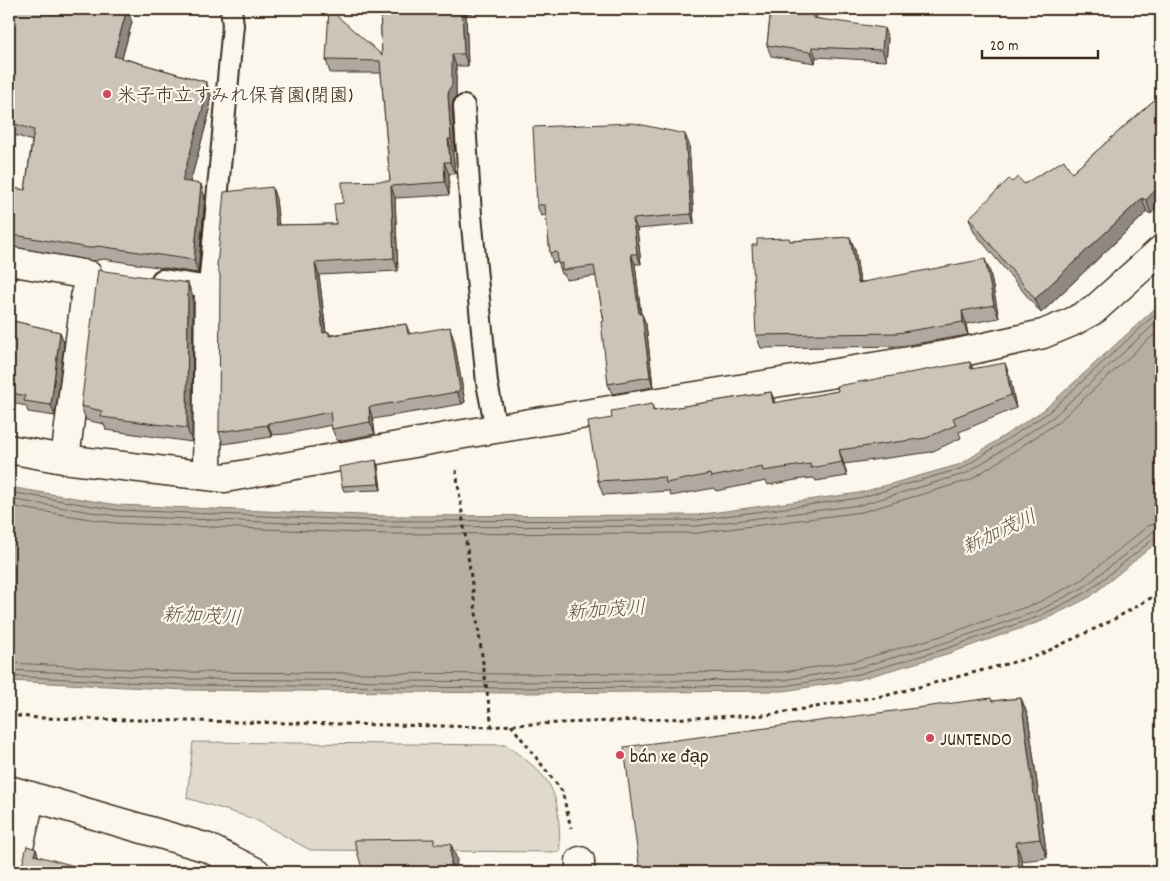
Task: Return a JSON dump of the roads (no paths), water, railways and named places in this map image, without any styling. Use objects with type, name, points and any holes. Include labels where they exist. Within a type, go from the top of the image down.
[{"type":"street","points":[[9,449],[65,460],[225,478],[496,429],[958,353],[1043,334],[1072,322],[1094,310],[1161,250]]},
{"type":"street","points":[[9,261],[100,274],[65,460]]},
{"type":"street","points":[[206,476],[210,288]]},
{"type":"street","points":[[12,872],[20,793],[208,848],[256,872]]},
{"type":"lane","points":[[140,277],[210,288],[232,25],[231,9]]},
{"type":"lane","points":[[464,106],[471,215],[486,383],[496,429]]},
{"type":"water","name":"新加茂川","points":[[1161,303],[1161,539],[1090,597],[1042,621],[947,654],[860,679],[784,691],[515,693],[186,690],[9,681],[9,487],[117,505],[386,516],[696,515],[859,493],[961,464],[1045,409]]},
{"type":"place","name":"米子市立すみれ保育園(閉園)","points":[[107,94]]},
{"type":"place","name":"JUNTENDO","points":[[930,738]]},
{"type":"place","name":"bán xe đạp","points":[[620,755]]}]
